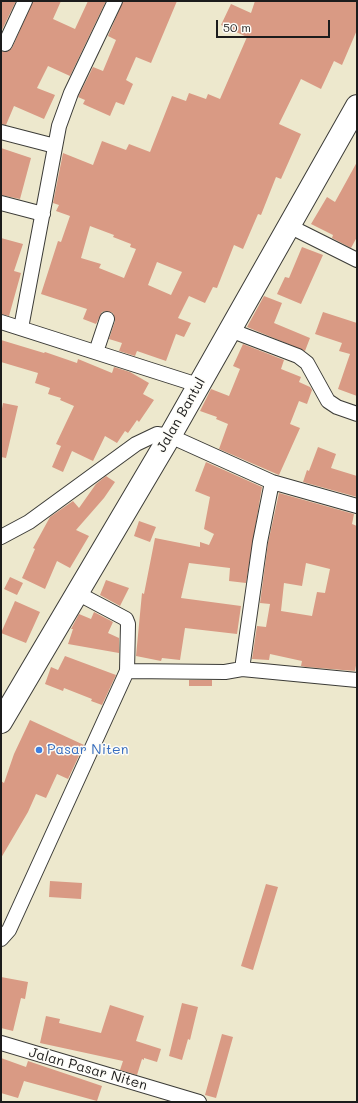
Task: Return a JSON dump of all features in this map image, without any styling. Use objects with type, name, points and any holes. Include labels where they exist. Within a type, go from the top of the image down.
[{"type":"main road","name":"Jalan Bantul","points":[[1,722],[170,436],[357,106]]},
{"type":"street","points":[[5,44],[25,1]]},
{"type":"street","points":[[21,328],[59,126],[71,93],[115,1]]},
{"type":"street","points":[[1,132],[55,146]]},
{"type":"street","points":[[1,203],[43,214]]},
{"type":"street","points":[[289,226],[357,260]]},
{"type":"street","points":[[96,352],[107,319]]},
{"type":"street","points":[[1,322],[198,385]]},
{"type":"street","points":[[230,330],[298,356],[307,363],[328,401],[337,407],[357,414]]},
{"type":"street","points":[[1,537],[29,522],[136,444],[157,434],[170,436],[272,482],[357,506]]},
{"type":"street","points":[[242,670],[260,542],[272,482]]},
{"type":"street","points":[[1,939],[9,930],[127,670],[128,624],[126,619],[77,593]]},
{"type":"street","points":[[127,670],[225,672],[242,670],[357,680]]},
{"type":"street","name":"Jalan Pasar Niten","points":[[1,1043],[199,1102]]},
{"type":"building","points":[[1,1],[16,1],[1,32]]},
{"type":"building","points":[[33,1],[61,1],[53,19],[75,29],[88,1],[106,1],[70,76],[48,66],[37,88],[55,95],[44,119],[14,106],[6,125],[1,124],[1,51],[6,52],[12,48]]},
{"type":"building","points":[[123,1],[177,1],[151,63],[136,57],[126,80],[133,84],[124,105],[116,102],[110,116],[83,104],[85,100],[78,97],[93,67],[103,71],[116,40],[108,36]]},
{"type":"building","points":[[255,1],[357,1],[357,30],[342,65],[334,61],[321,89],[301,79],[279,124],[301,134],[281,179],[276,177],[261,215],[258,214],[243,249],[234,245],[217,288],[213,287],[205,303],[189,296],[178,318],[191,323],[184,337],[176,334],[166,361],[137,351],[135,356],[119,351],[122,343],[109,339],[115,321],[113,313],[106,311],[102,312],[96,324],[83,319],[87,309],[41,294],[58,241],[61,242],[70,216],[56,211],[59,205],[53,203],[63,153],[93,165],[102,141],[126,150],[129,144],[150,152],[172,96],[186,101],[189,93],[206,99],[208,94],[220,99],[247,37],[221,25],[231,4],[251,13]],"holes":[[[90,226],[114,235],[113,237],[131,244],[130,247],[136,249],[124,278],[99,268],[101,264],[81,258]],[[157,262],[182,272],[171,295],[148,285]]]},
{"type":"building","points":[[1,148],[31,158],[20,199],[1,195]]},
{"type":"building","points":[[357,162],[357,237],[351,248],[332,238],[333,235],[311,224],[327,197],[335,202]]},
{"type":"building","points":[[1,238],[23,244],[14,271],[21,273],[9,316],[1,314]]},
{"type":"building","points":[[302,247],[323,255],[301,304],[277,294],[285,277],[289,278]]},
{"type":"building","points":[[264,296],[282,303],[274,323],[310,338],[305,351],[247,327]]},
{"type":"building","points":[[323,312],[357,323],[357,396],[338,389],[350,354],[339,351],[342,343],[315,334]]},
{"type":"building","points":[[1,340],[44,353],[45,352],[77,363],[78,359],[112,373],[114,367],[130,372],[149,383],[143,394],[154,400],[139,422],[137,420],[128,433],[125,431],[117,443],[105,436],[93,461],[72,451],[63,472],[52,467],[61,446],[56,444],[74,406],[60,400],[61,398],[48,394],[50,388],[35,383],[38,373],[1,362]]},
{"type":"building","points":[[243,344],[284,360],[281,369],[301,377],[299,382],[310,387],[312,390],[307,404],[299,401],[290,424],[300,428],[279,475],[219,449],[228,424],[216,419],[217,417],[200,411],[211,389],[229,396],[240,369],[233,366]]},
{"type":"building","points":[[3,403],[18,406],[6,458],[1,457],[1,414]]},
{"type":"building","points":[[318,447],[336,454],[331,468],[357,476],[357,497],[303,482]]},
{"type":"building","points":[[206,462],[262,487],[246,583],[229,581],[230,568],[189,563],[181,598],[241,606],[237,634],[185,628],[180,660],[162,658],[161,661],[136,656],[142,593],[144,594],[155,538],[200,547],[200,542],[209,545],[214,534],[204,529],[210,497],[195,491]]},
{"type":"building","points":[[106,476],[115,482],[104,498],[76,530],[89,536],[70,568],[57,561],[45,589],[22,578],[35,549],[33,548],[50,517],[73,501],[79,508],[96,484]]},
{"type":"building","points":[[279,493],[354,514],[352,524],[357,526],[357,660],[355,671],[301,666],[302,661],[270,654],[269,660],[252,659],[257,626],[266,627],[270,604],[260,603],[268,543]],"holes":[[[306,563],[330,569],[325,593],[317,592],[312,616],[281,611],[284,583],[302,586]]]},
{"type":"building","points":[[139,521],[156,527],[150,542],[134,536]]},
{"type":"building","points":[[10,577],[23,583],[17,595],[4,589]]},
{"type":"building","points":[[106,580],[129,588],[120,606],[100,595]]},
{"type":"building","points":[[15,601],[40,612],[26,643],[1,633]]},
{"type":"building","points":[[94,612],[113,622],[108,633],[119,638],[119,653],[68,644],[73,629],[71,629],[79,614],[91,619]]},
{"type":"building","points":[[65,656],[116,675],[102,705],[91,701],[92,699],[64,688],[63,691],[45,684],[51,667],[58,670]]},
{"type":"building","points":[[189,680],[212,680],[212,686],[189,686]]},
{"type":"building","points":[[30,720],[84,745],[68,779],[57,774],[46,798],[36,794],[28,812],[1,858],[1,781],[4,783],[14,754]]},
{"type":"building","points":[[50,881],[82,883],[81,899],[49,897]]},
{"type":"building","points":[[266,884],[278,887],[253,970],[241,966]]},
{"type":"building","points":[[1,977],[28,982],[25,999],[21,998],[13,1031],[1,1028]]},
{"type":"building","points":[[182,1003],[198,1007],[190,1040],[188,1039],[182,1060],[169,1056]]},
{"type":"building","points":[[110,1005],[144,1016],[136,1041],[161,1049],[157,1062],[144,1058],[144,1060],[142,1059],[137,1075],[120,1070],[123,1061],[40,1043],[46,1016],[60,1019],[59,1023],[101,1033]]},
{"type":"building","points":[[222,1034],[233,1037],[216,1098],[205,1095]]},
{"type":"building","points":[[1,1058],[26,1067],[28,1061],[102,1086],[97,1101],[24,1081],[18,1098],[1,1093]]},
{"type":"place","name":"Pasar Niten","points":[[39,750]]}]
